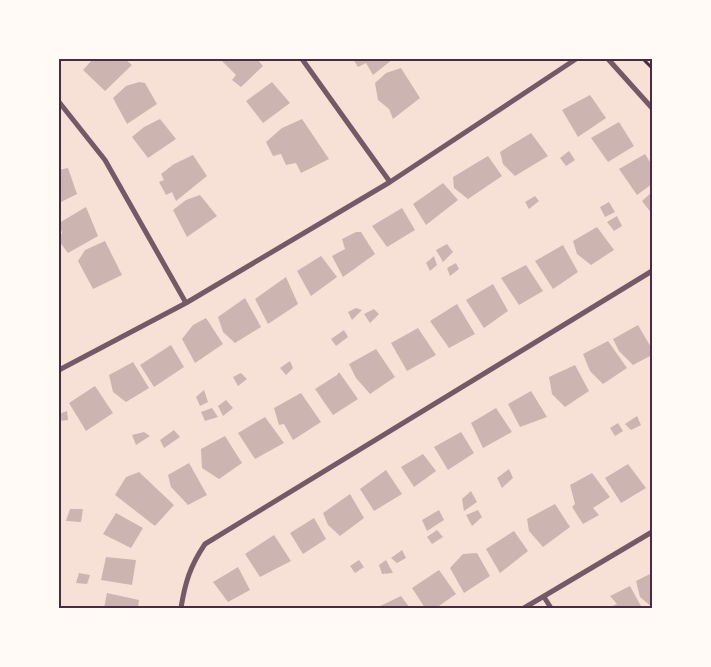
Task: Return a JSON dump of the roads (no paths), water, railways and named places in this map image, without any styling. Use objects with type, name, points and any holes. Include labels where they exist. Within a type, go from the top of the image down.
[{"type":"street","points":[[302,59],[390,182]]},
{"type":"street","points":[[59,370],[186,303],[390,182],[576,59]]},
{"type":"street","points":[[608,59],[652,108]]},
{"type":"street","points":[[59,102],[105,160],[186,303]]},
{"type":"street","points":[[181,608],[185,583],[197,556],[205,544],[652,271]]},
{"type":"street","points":[[524,608],[652,532]]},
{"type":"street","points":[[544,596],[551,608]]}]
